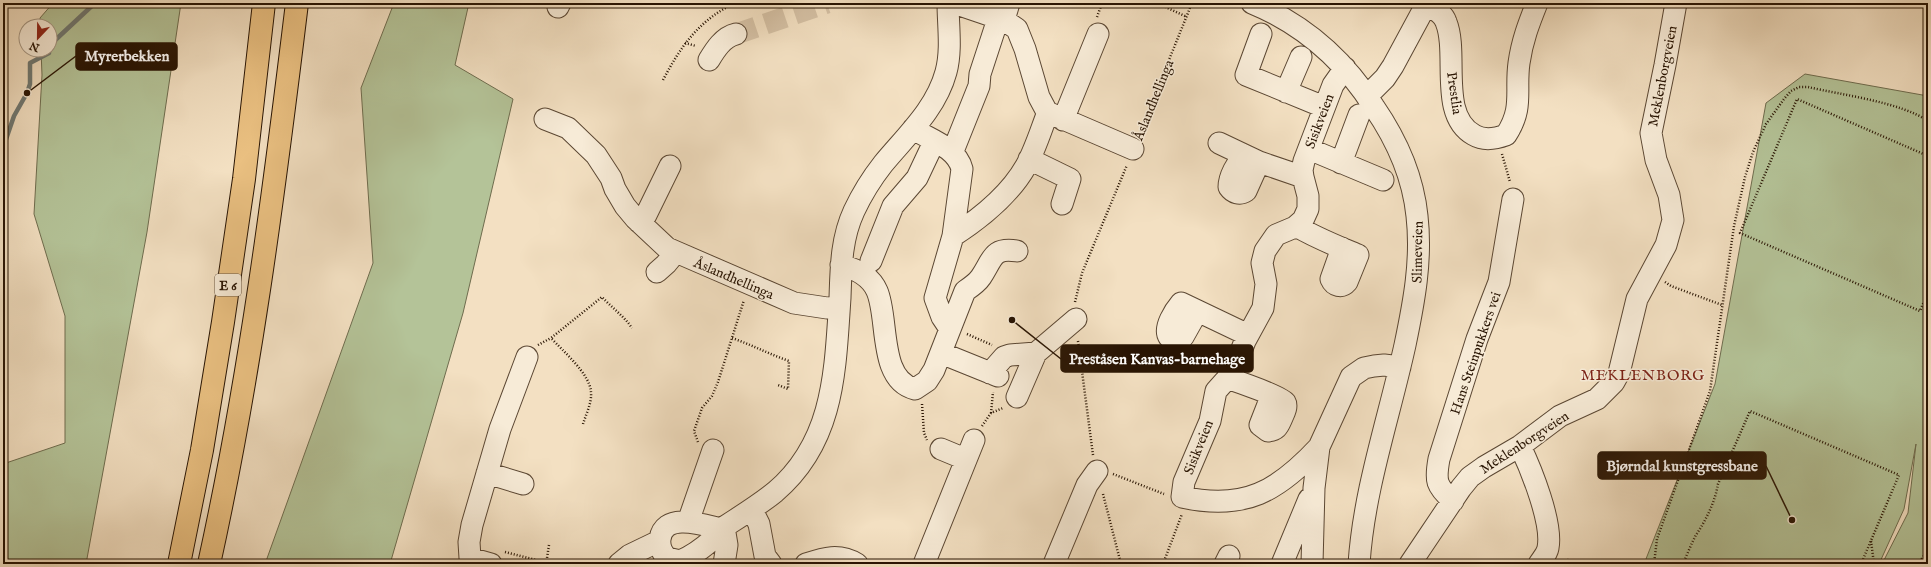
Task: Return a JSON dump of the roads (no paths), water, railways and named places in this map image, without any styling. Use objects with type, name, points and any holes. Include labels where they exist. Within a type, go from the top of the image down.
[{"type":"highway","name":"E 6","points":[[179,564],[202,450],[223,322],[244,178],[264,3]]},
{"type":"highway","name":"E 6","points":[[209,564],[241,408],[254,331],[275,184],[297,3]]},
{"type":"street","points":[[723,528],[688,522],[674,523],[665,526],[659,541],[662,551],[667,558],[680,562],[714,538],[723,528],[752,510],[775,492],[804,461],[815,441],[831,393],[835,370],[843,246],[854,210],[871,179],[932,106],[940,90],[946,71],[949,53],[948,3]]},
{"type":"street","points":[[954,3],[1004,14],[1017,29],[1039,97],[1056,116]]},
{"type":"street","name":"Slimeveien","points":[[1252,3],[1284,19],[1310,36],[1345,68],[1367,96],[1399,150],[1410,179],[1417,216],[1418,274],[1414,303],[1400,367],[1369,492],[1359,564]]},
{"type":"street","points":[[1367,96],[1385,78],[1394,66],[1426,3]]},
{"type":"street","name":"Prestlia","points":[[1426,3],[1442,14],[1449,30],[1452,85],[1459,121],[1467,131],[1476,136],[1488,139],[1506,135],[1518,112],[1519,64],[1526,29],[1537,3]]},
{"type":"street","name":"Meklenborgveien","points":[[1410,564],[1461,488],[1475,474],[1508,452],[1520,446],[1560,416],[1597,399],[1614,382],[1620,367],[1634,307],[1650,272],[1666,245],[1673,220],[1673,211],[1656,160],[1651,133],[1664,73],[1676,3]]},
{"type":"street","points":[[953,151],[979,86],[982,67],[1004,14]]},
{"type":"street","points":[[708,60],[720,44],[736,34]]},
{"type":"street","points":[[953,236],[977,219],[1005,194],[1020,175],[1056,116],[1098,34]]},
{"type":"street","points":[[1261,34],[1246,75],[1324,107]]},
{"type":"street","points":[[1286,92],[1301,57]]},
{"type":"street","name":"Sisikveien","points":[[1319,447],[1303,464],[1266,492],[1243,500],[1229,501],[1193,500],[1182,497],[1184,482],[1210,421],[1216,391],[1233,372],[1248,335],[1258,319],[1266,296],[1266,284],[1262,263],[1265,251],[1276,235],[1296,226],[1303,220],[1308,208],[1308,196],[1302,170],[1324,107],[1337,77],[1345,68]]},
{"type":"street","name":"Åslandhellinga","points":[[1056,116],[1133,149]]},
{"type":"street","points":[[1341,163],[1359,116]]},
{"type":"street","name":"Åslandhellinga","points":[[545,118],[568,128],[577,135],[596,155],[611,178],[615,189],[638,229],[667,248],[666,263],[750,285],[794,303],[827,308],[839,307]]},
{"type":"street","points":[[913,129],[934,142],[953,151],[961,164],[962,175],[953,236],[935,298],[942,318],[951,328]]},
{"type":"street","points":[[871,261],[893,206],[917,178],[934,142]]},
{"type":"street","points":[[1219,143],[1252,158],[1303,177]]},
{"type":"street","points":[[1309,149],[1383,180]]},
{"type":"street","points":[[1029,159],[1070,179],[1062,204]]},
{"type":"street","points":[[638,229],[670,166]]},
{"type":"street","name":"Hans Steinpukkers vei","points":[[1453,501],[1438,484],[1436,475],[1439,459],[1477,338],[1499,282],[1513,199]]},
{"type":"street","points":[[1296,226],[1314,236],[1342,248]]},
{"type":"street","points":[[841,265],[850,267],[866,276],[878,292],[887,349],[894,370],[904,384],[915,389],[922,386],[931,376],[965,291],[975,284],[981,277],[994,255],[1008,249],[1017,250]]},
{"type":"street","points":[[1197,312],[1248,335]]},
{"type":"street","points":[[1017,397],[1036,353],[1076,319]]},
{"type":"street","points":[[941,353],[994,374],[1004,357],[1010,355],[1036,353]]},
{"type":"street","points":[[497,558],[468,561],[472,525],[509,405],[527,357]]},
{"type":"street","points":[[1310,560],[1314,488],[1319,447],[1351,377],[1364,368],[1384,365],[1400,367]]},
{"type":"street","points":[[1227,378],[1270,394]]},
{"type":"street","points":[[1520,446],[1533,474],[1548,532],[1548,548],[1539,564]]},
{"type":"street","points":[[924,564],[970,450],[941,449]]},
{"type":"street","points":[[688,522],[713,450]]},
{"type":"street","points":[[1054,564],[1087,485],[1097,470]]},
{"type":"street","points":[[487,473],[523,484]]},
{"type":"street","points":[[1282,564],[1314,488]]},
{"type":"street","points":[[752,510],[759,524],[765,556],[771,564]]},
{"type":"street","points":[[723,528],[727,545],[724,564]]},
{"type":"street","points":[[619,564],[630,555],[659,541]]},
{"type":"street","points":[[806,564],[825,558],[835,557],[848,559],[857,564]]},
{"type":"waterway","points":[[58,37],[95,3]]},
{"type":"waterway","points":[[3,148],[14,116],[27,93],[30,84],[30,63],[40,58]]},
{"type":"tunnel","points":[[736,34],[827,3]]},
{"type":"place","name":"Myrerbekken","points":[[27,93]]},
{"type":"place","name":"Preståsen Kanvas-barnehage","points":[[1012,320]]},
{"type":"place","name":"Bjørndal kunstgressbane","points":[[1792,520]]},
{"type":"district","name":"MEKLENBORG","points":[[1643,375]]}]
